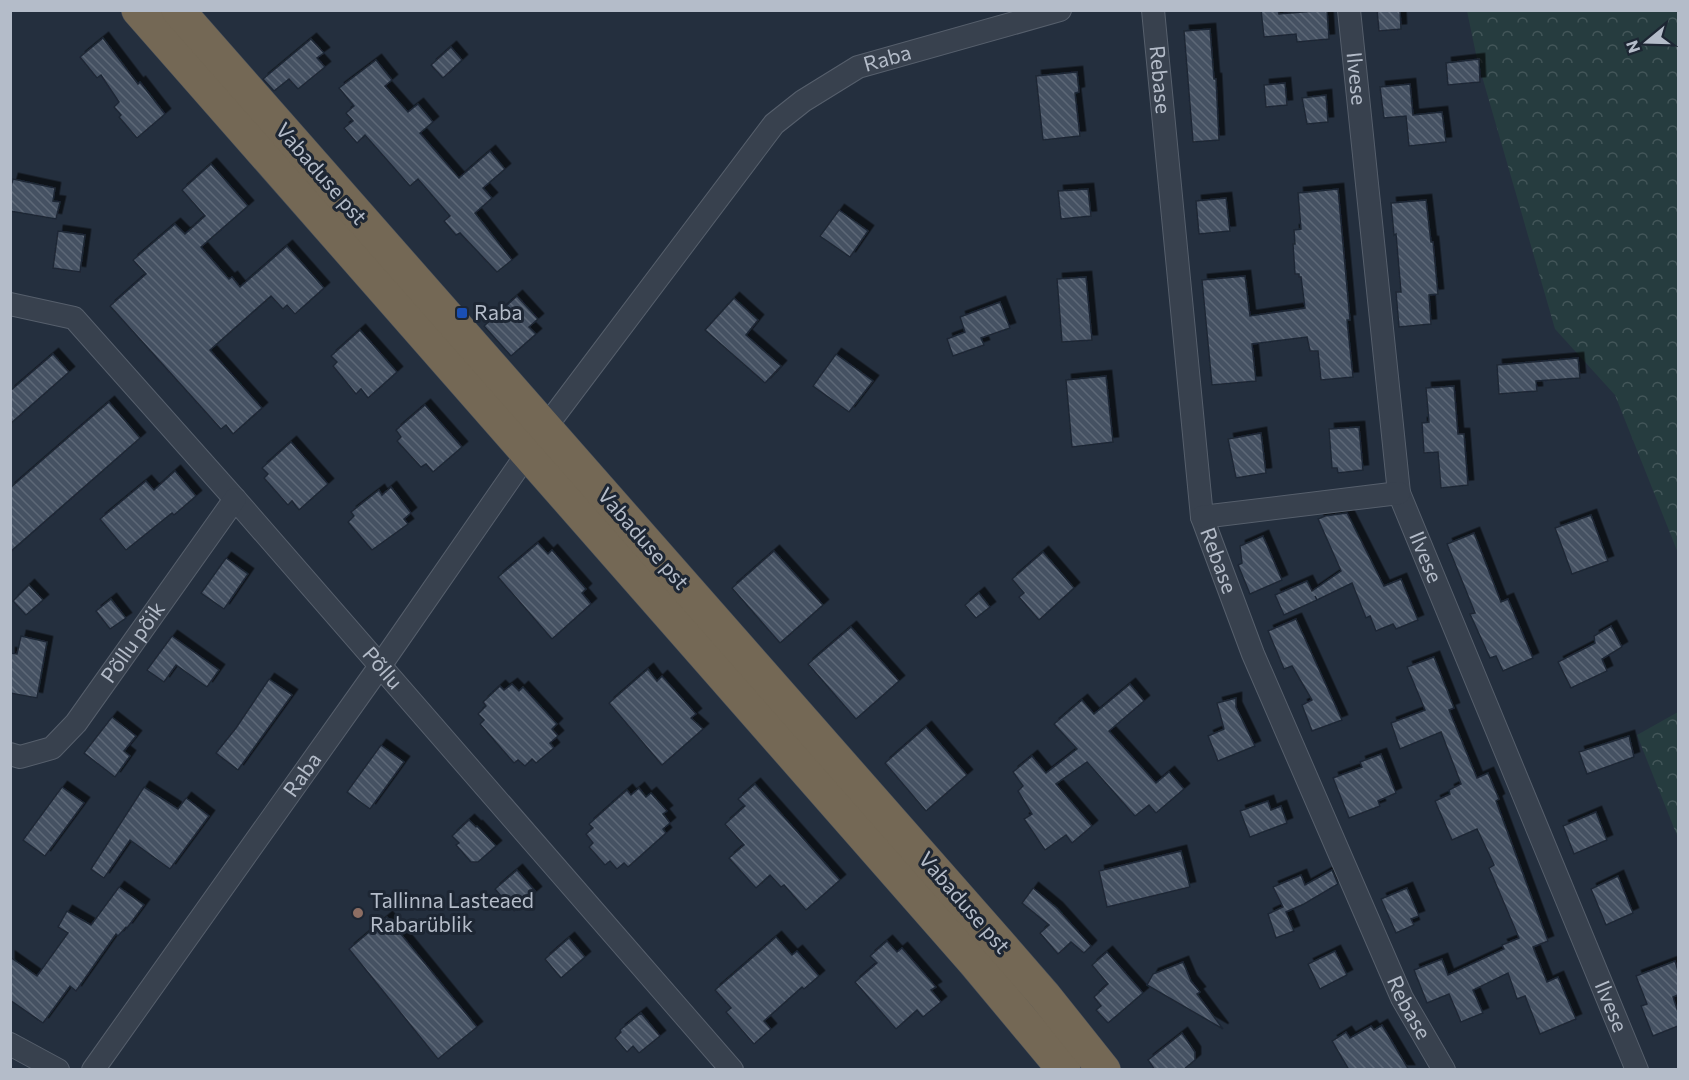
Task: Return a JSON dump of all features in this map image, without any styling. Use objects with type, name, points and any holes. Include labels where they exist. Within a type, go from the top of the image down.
[{"type":"highway","name":"Vabaduse pst","points":[[138,10],[1022,969],[1104,1070]]},
{"type":"highway","name":"Vabaduse pst","points":[[178,10],[1064,1070]]},
{"type":"street","name":"Raba","points":[[93,1070],[380,666],[536,441],[774,124],[803,101],[858,67],[1060,10]]},
{"type":"street","name":"Rebase","points":[[1153,10],[1202,517],[1253,654],[1402,998],[1444,1070]]},
{"type":"street","name":"Ilvese","points":[[1349,10],[1399,494],[1637,1070]]},
{"type":"street","name":"Põllu","points":[[10,304],[74,318],[235,499],[732,1070]]},
{"type":"street","points":[[1202,517],[1399,494]]},
{"type":"street","name":"Põllu põik","points":[[10,754],[20,757],[51,748],[76,723],[235,499]]},
{"type":"street","points":[[10,1044],[58,1070]]},
{"type":"green space","points":[[1467,11],[1678,11],[1678,553],[1615,395],[1555,329],[1477,59]]},
{"type":"green space","points":[[1678,712],[1678,838],[1637,735]]},
{"type":"building","points":[[1261,10],[1278,10],[1279,14],[1327,10],[1329,39],[1297,42],[1296,34],[1264,37]]},
{"type":"building","points":[[1377,10],[1400,10],[1401,29],[1379,31]]},
{"type":"building","points":[[1210,29],[1214,79],[1216,79],[1219,140],[1193,142],[1184,31]]},
{"type":"building","points":[[103,38],[138,84],[140,82],[165,114],[137,138],[119,117],[121,115],[114,107],[119,102],[101,75],[97,78],[80,57]]},
{"type":"building","points":[[311,39],[324,53],[317,58],[325,67],[298,89],[289,79],[274,91],[263,79]]},
{"type":"building","points":[[451,47],[462,60],[443,78],[431,65]]},
{"type":"building","points":[[1479,59],[1480,82],[1448,85],[1446,63]]},
{"type":"building","points":[[376,60],[392,80],[385,86],[408,112],[418,104],[433,122],[420,133],[459,178],[490,151],[505,169],[483,188],[492,198],[475,213],[512,260],[497,272],[460,233],[456,235],[444,221],[450,216],[418,179],[410,186],[365,135],[357,143],[344,128],[353,121],[346,113],[354,106],[339,88]]},
{"type":"building","points":[[1077,72],[1079,92],[1075,93],[1080,136],[1043,140],[1036,76]]},
{"type":"building","points":[[1285,83],[1287,105],[1266,107],[1264,85]]},
{"type":"building","points":[[1410,84],[1413,115],[1442,112],[1446,142],[1409,146],[1406,116],[1384,118],[1380,87]]},
{"type":"building","points":[[1326,95],[1328,122],[1307,124],[1302,98]]},
{"type":"building","points":[[211,164],[248,206],[201,247],[229,279],[232,277],[240,287],[287,246],[324,288],[295,314],[287,305],[283,309],[271,296],[210,350],[262,408],[233,434],[226,425],[221,429],[110,306],[146,274],[133,260],[175,224],[185,234],[205,216],[182,190]]},
{"type":"building","points":[[13,179],[55,188],[53,201],[60,202],[56,219],[10,211],[10,190]]},
{"type":"building","points":[[1088,189],[1091,216],[1061,219],[1058,191]]},
{"type":"building","points":[[1338,189],[1353,377],[1321,380],[1318,351],[1310,351],[1307,337],[1252,344],[1256,381],[1212,385],[1202,280],[1245,276],[1250,316],[1305,308],[1301,277],[1295,274],[1293,244],[1295,244],[1294,230],[1301,229],[1298,193]]},
{"type":"building","points":[[1226,198],[1230,231],[1199,234],[1196,201]]},
{"type":"building","points":[[1426,200],[1438,294],[1429,295],[1431,324],[1399,327],[1396,292],[1401,292],[1391,203]]},
{"type":"building","points":[[839,210],[868,231],[850,257],[820,236]]},
{"type":"building","points":[[58,231],[85,235],[80,272],[53,268]]},
{"type":"building","points":[[1086,277],[1092,340],[1062,342],[1057,279]]},
{"type":"building","points":[[517,296],[538,319],[529,327],[536,334],[511,356],[484,326]]},
{"type":"building","points":[[734,298],[758,320],[746,335],[781,366],[765,383],[705,330]]},
{"type":"building","points":[[1000,302],[1010,328],[981,338],[984,345],[953,356],[947,339],[965,332],[960,317]]},
{"type":"building","points":[[360,330],[397,372],[368,398],[361,389],[356,394],[333,366],[337,362],[331,356]]},
{"type":"building","points":[[53,354],[69,372],[10,424],[10,391]]},
{"type":"building","points":[[836,354],[873,381],[849,412],[813,386]]},
{"type":"building","points":[[1578,358],[1580,378],[1536,381],[1537,391],[1499,394],[1497,365]]},
{"type":"building","points":[[1106,376],[1113,442],[1072,447],[1066,380]]},
{"type":"building","points":[[1454,386],[1458,434],[1464,434],[1468,485],[1441,488],[1438,452],[1424,453],[1422,423],[1429,422],[1426,388]]},
{"type":"building","points":[[109,402],[140,438],[10,552],[10,488]]},
{"type":"building","points":[[425,405],[462,447],[433,472],[426,464],[421,467],[397,441],[401,437],[396,430]]},
{"type":"building","points":[[1359,427],[1363,470],[1338,473],[1337,468],[1332,468],[1329,429]]},
{"type":"building","points":[[1261,433],[1266,473],[1236,478],[1228,439]]},
{"type":"building","points":[[291,442],[328,484],[299,510],[292,501],[288,505],[264,478],[268,474],[262,468]]},
{"type":"building","points":[[175,471],[196,496],[126,550],[100,519],[146,481],[154,490]]},
{"type":"building","points":[[391,487],[411,513],[404,519],[408,524],[372,550],[348,522],[354,516],[351,512],[379,490],[382,495]]},
{"type":"building","points":[[1347,513],[1384,586],[1401,579],[1418,620],[1396,629],[1393,624],[1376,631],[1370,616],[1366,618],[1352,583],[1284,615],[1275,595],[1307,581],[1312,591],[1341,571],[1318,519]]},
{"type":"building","points":[[1591,515],[1608,561],[1572,574],[1555,528]]},
{"type":"building","points":[[1474,533],[1501,602],[1508,599],[1533,658],[1503,671],[1496,656],[1490,658],[1470,614],[1475,613],[1447,544]]},
{"type":"building","points":[[1263,536],[1282,580],[1250,594],[1238,565],[1242,563],[1240,546]]},
{"type":"building","points":[[538,543],[548,554],[552,550],[586,589],[582,593],[591,604],[552,639],[498,577]]},
{"type":"building","points":[[774,551],[823,605],[780,643],[732,588]]},
{"type":"building","points":[[1043,552],[1074,588],[1039,620],[1019,597],[1024,593],[1012,579]]},
{"type":"building","points":[[226,558],[248,574],[224,609],[201,593]]},
{"type":"building","points":[[29,585],[43,600],[26,615],[13,601]]},
{"type":"building","points":[[979,593],[990,607],[976,618],[965,605]]},
{"type":"building","points":[[111,599],[126,618],[110,629],[96,611]]},
{"type":"building","points":[[1296,619],[1342,720],[1312,731],[1302,705],[1312,700],[1292,666],[1284,669],[1268,631]]},
{"type":"building","points":[[1611,626],[1622,647],[1602,659],[1607,671],[1571,688],[1558,662],[1595,643],[1594,636]]},
{"type":"building","points":[[851,627],[899,681],[856,719],[808,664]]},
{"type":"building","points":[[21,636],[47,642],[37,698],[10,693],[10,653],[17,654]]},
{"type":"building","points":[[172,636],[219,670],[207,687],[176,665],[164,682],[147,670]]},
{"type":"building","points":[[1434,657],[1454,708],[1449,710],[1477,778],[1488,773],[1499,799],[1496,801],[1548,941],[1533,947],[1547,982],[1558,977],[1576,1019],[1540,1034],[1525,996],[1517,999],[1508,973],[1473,990],[1483,1013],[1461,1022],[1449,994],[1427,1003],[1414,970],[1442,959],[1448,975],[1504,949],[1502,945],[1519,938],[1489,868],[1494,865],[1477,829],[1452,840],[1435,801],[1450,794],[1449,790],[1461,784],[1441,732],[1400,749],[1391,723],[1425,710],[1407,667]]},
{"type":"building","points":[[648,669],[657,681],[662,676],[696,714],[691,718],[703,729],[662,765],[609,703]]},
{"type":"building","points":[[269,679],[292,695],[238,770],[216,753]]},
{"type":"building","points":[[512,684],[519,691],[523,687],[557,724],[552,729],[558,736],[550,743],[554,748],[536,763],[532,759],[525,766],[518,760],[514,763],[480,724],[484,720],[478,714],[486,706],[483,702],[500,686],[504,690]]},
{"type":"building","points":[[1130,684],[1144,701],[1109,731],[1156,783],[1169,772],[1184,789],[1156,813],[1149,805],[1135,816],[1087,762],[1056,784],[1092,826],[1072,843],[1066,835],[1045,850],[1024,819],[1032,814],[1018,791],[1023,786],[1013,772],[1032,756],[1046,773],[1077,749],[1054,724],[1082,700],[1094,714]]},
{"type":"building","points":[[1236,698],[1236,707],[1255,746],[1218,761],[1208,736],[1224,729],[1217,703]]},
{"type":"building","points":[[112,717],[136,736],[124,751],[130,756],[115,777],[84,753]]},
{"type":"building","points":[[926,727],[967,775],[926,811],[885,763]]},
{"type":"building","points":[[1629,736],[1634,757],[1587,774],[1579,752]]},
{"type":"building","points":[[381,745],[404,762],[370,809],[347,792]]},
{"type":"building","points":[[1381,754],[1396,793],[1378,801],[1380,806],[1349,818],[1333,778],[1362,767],[1360,762]]},
{"type":"building","points":[[755,784],[840,880],[806,910],[784,885],[781,887],[770,875],[756,888],[729,858],[744,845],[725,824],[745,806],[738,799]]},
{"type":"building","points":[[62,787],[84,803],[45,856],[23,840]]},
{"type":"building","points":[[144,787],[178,809],[186,798],[209,816],[170,869],[130,840],[104,878],[91,869]]},
{"type":"building","points":[[639,788],[646,797],[651,793],[667,811],[663,814],[670,823],[663,829],[666,833],[628,867],[624,863],[617,869],[610,861],[605,865],[589,847],[593,843],[586,834],[593,828],[589,824],[627,790],[631,795]]},
{"type":"building","points":[[1268,801],[1271,810],[1281,806],[1287,823],[1250,837],[1240,811]]},
{"type":"building","points":[[1596,812],[1607,840],[1574,854],[1563,826]]},
{"type":"building","points":[[469,820],[496,846],[478,862],[471,862],[456,845],[459,843],[452,836]]},
{"type":"building","points":[[1181,851],[1190,887],[1107,907],[1099,871]]},
{"type":"building","points":[[517,870],[536,892],[514,911],[495,889]]},
{"type":"building","points":[[1332,870],[1338,884],[1286,912],[1294,931],[1276,938],[1268,914],[1283,907],[1273,887],[1301,875],[1305,885]]},
{"type":"building","points":[[1618,876],[1633,913],[1606,925],[1591,889]]},
{"type":"building","points":[[119,887],[144,905],[127,928],[118,936],[116,934],[76,991],[70,986],[43,1023],[10,1000],[10,957],[37,976],[68,933],[58,927],[67,911],[91,925]]},
{"type":"building","points":[[1033,888],[1057,908],[1091,946],[1084,953],[1071,942],[1058,954],[1040,933],[1049,925],[1022,903]]},
{"type":"building","points":[[1407,888],[1419,916],[1411,919],[1414,925],[1396,933],[1381,899]]},
{"type":"building","points":[[387,917],[477,1027],[438,1059],[349,949]]},
{"type":"building","points":[[776,937],[792,955],[797,951],[819,976],[804,989],[802,987],[764,1021],[771,1029],[754,1044],[726,1012],[731,1008],[715,990]]},
{"type":"building","points":[[569,938],[585,957],[561,978],[545,959]]},
{"type":"building","points":[[887,941],[897,952],[902,948],[936,987],[931,990],[941,1002],[923,1017],[917,1010],[896,1029],[855,982],[877,963],[870,956]]},
{"type":"building","points":[[1335,951],[1347,975],[1320,989],[1308,964]]},
{"type":"building","points":[[1107,952],[1143,993],[1108,1023],[1096,1010],[1101,1006],[1094,997],[1108,984],[1092,965]]},
{"type":"building","points":[[1675,961],[1678,971],[1678,995],[1673,997],[1678,1012],[1678,1026],[1653,1036],[1641,1006],[1647,1004],[1636,976]]},
{"type":"building","points":[[1183,962],[1191,981],[1200,992],[1197,994],[1223,1029],[1147,985],[1153,974]]},
{"type":"building","points":[[641,1013],[660,1036],[639,1053],[633,1046],[627,1052],[615,1038],[621,1032],[620,1030]]},
{"type":"building","points":[[1382,1025],[1409,1070],[1349,1070],[1332,1041],[1346,1032],[1350,1038],[1371,1026],[1374,1030]]},
{"type":"building","points":[[1182,1033],[1195,1052],[1195,1060],[1183,1070],[1155,1070],[1148,1060]]},
{"type":"place","name":"Raba","points":[[462,313]]},
{"type":"place","name":"Tallinna Lasteaed Rabarüblik","points":[[358,913]]}]
